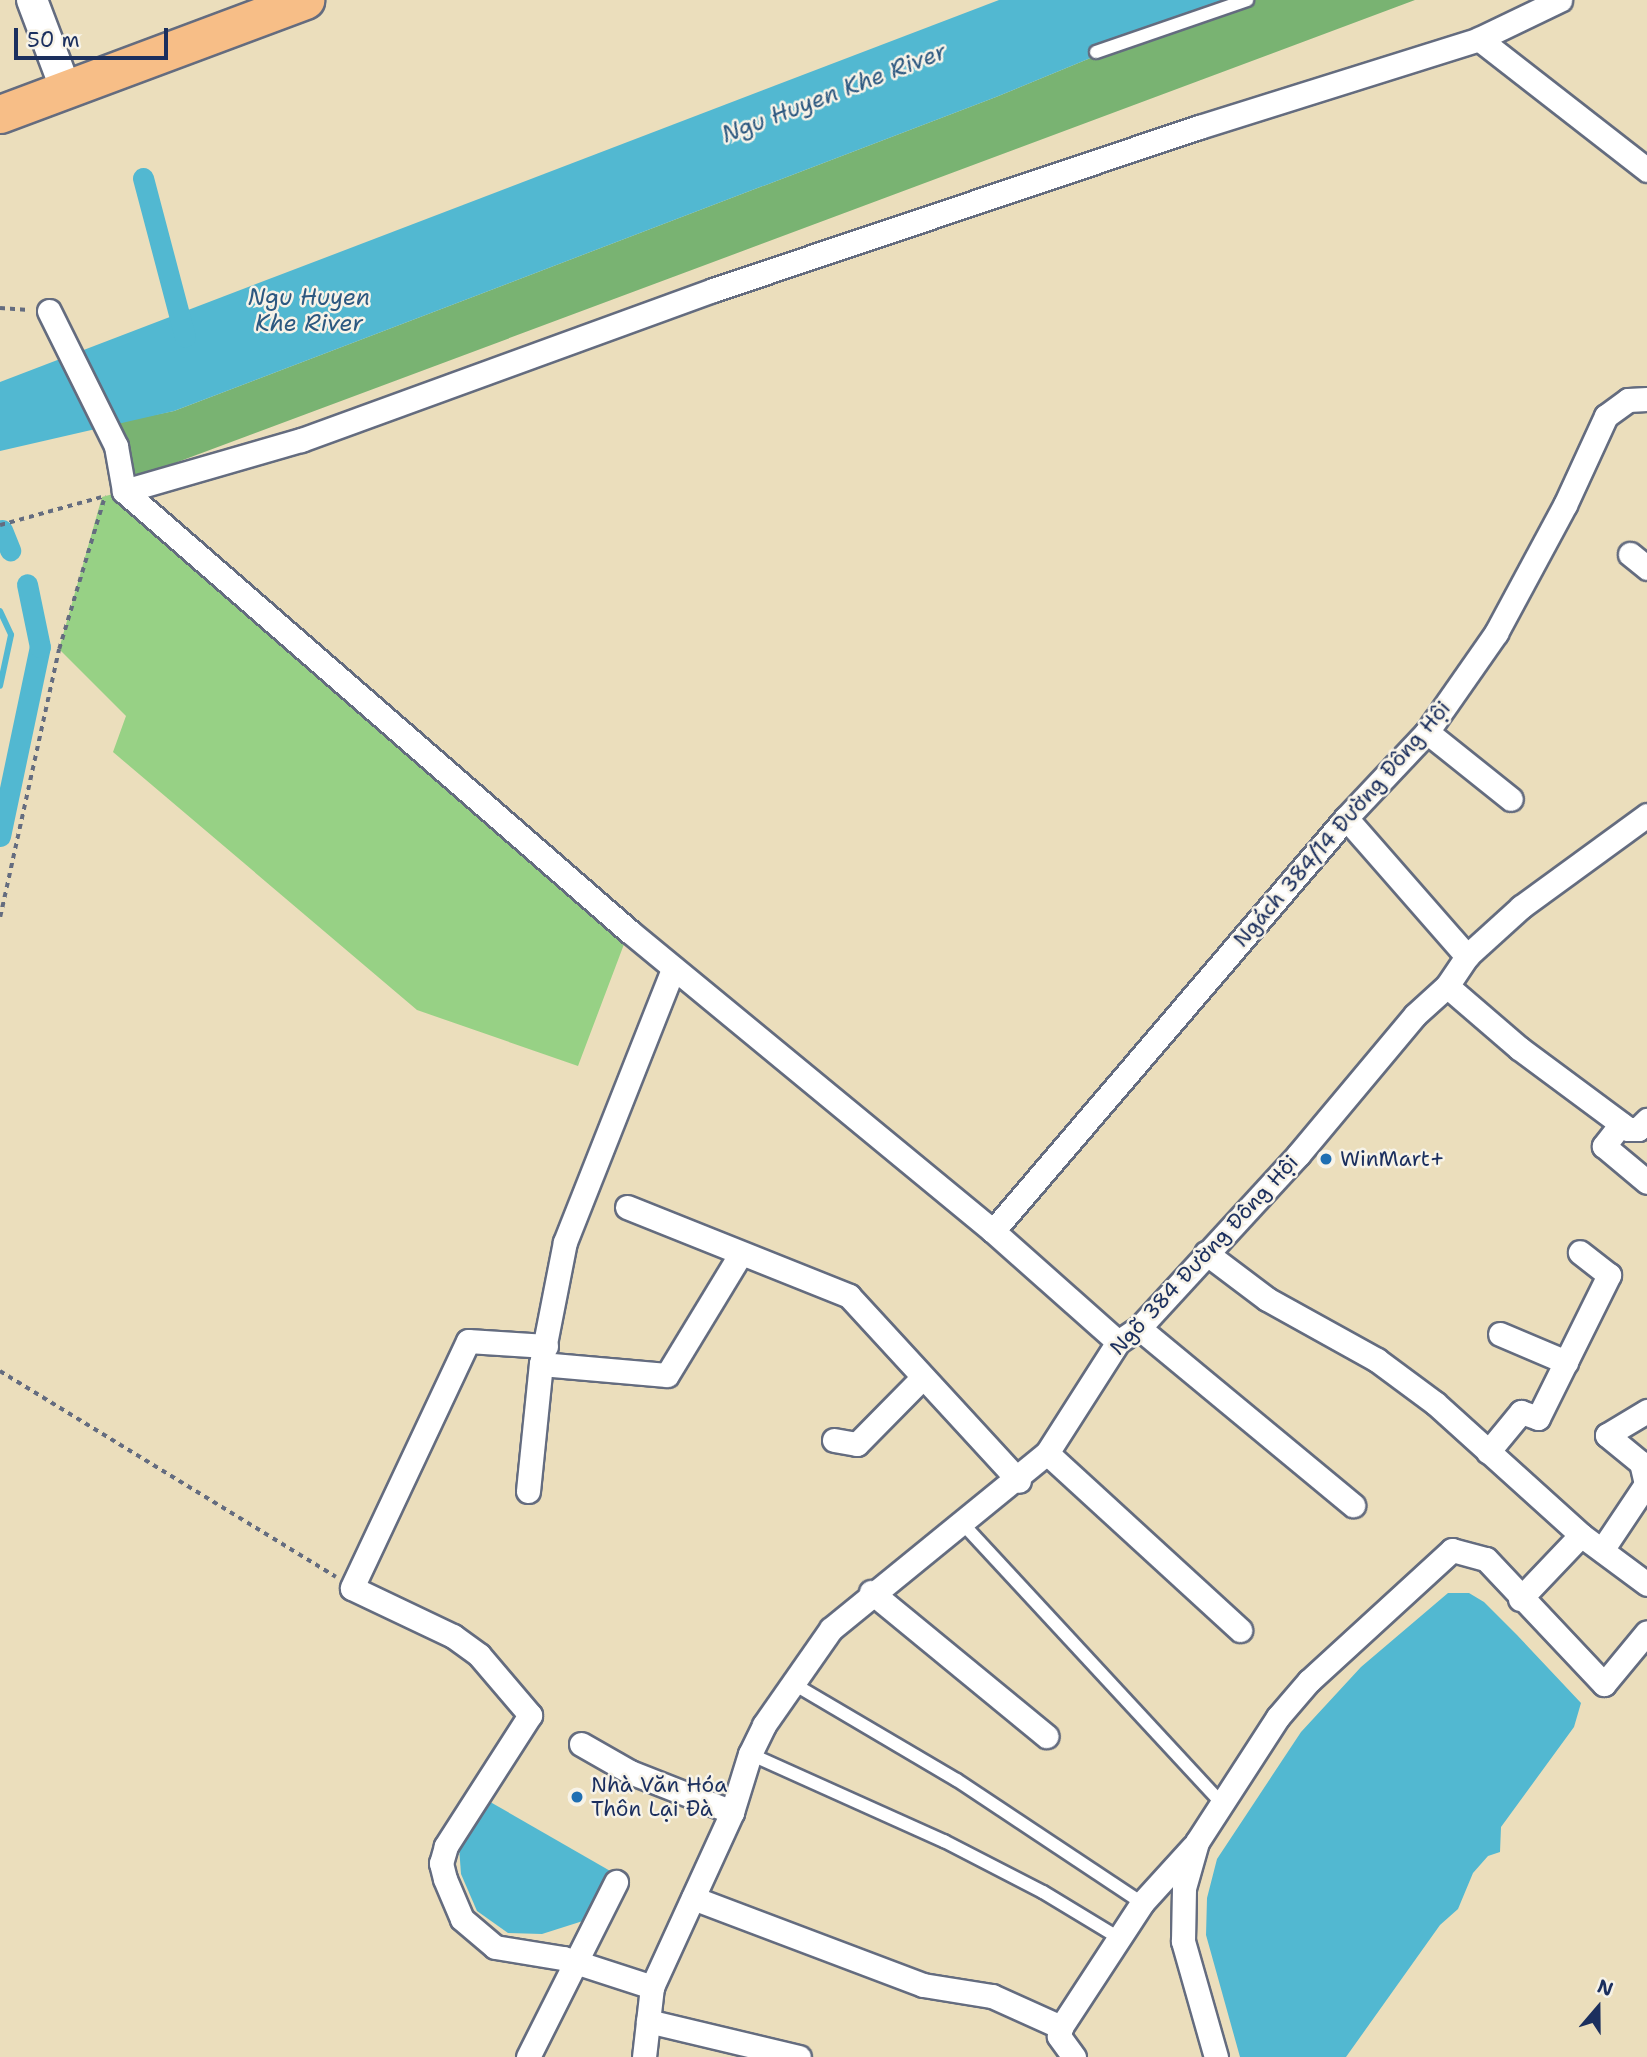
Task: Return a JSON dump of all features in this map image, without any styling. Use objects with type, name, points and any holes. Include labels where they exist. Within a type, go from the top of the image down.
[{"type":"main road","points":[[0,114],[305,0]]},
{"type":"street","points":[[32,0],[66,90]]},
{"type":"street","points":[[124,491],[301,440],[713,290],[1479,38],[1560,0]]},
{"type":"street","points":[[1479,38],[1647,170]]},
{"type":"street","points":[[49,311],[116,446],[124,491],[673,969],[993,1231],[1118,1342]]},
{"type":"street","name":"Ngách 384/14 Đường Đông Hội","points":[[993,1231],[1346,818],[1427,733],[1496,633],[1566,505],[1606,416],[1628,400],[1647,399]]},
{"type":"street","points":[[1427,733],[1511,799]]},
{"type":"street","points":[[1346,818],[1467,956]]},
{"type":"street","name":"Ngõ 384 Đường Đông Hội","points":[[644,2057],[652,1987],[732,1812],[750,1754],[792,1682],[831,1629],[872,1592],[964,1525],[1018,1481],[1047,1453],[1118,1342],[1139,1328],[1298,1155],[1415,1015],[1447,986],[1467,956],[1521,907],[1644,824]]},
{"type":"street","points":[[528,1491],[543,1355],[565,1242],[673,969]]},
{"type":"street","points":[[1447,986],[1519,1048],[1621,1124],[1637,1129],[1647,1120]]},
{"type":"street","points":[[1621,1124],[1604,1146],[1647,1182]]},
{"type":"street","points":[[627,1207],[740,1255],[849,1296],[1018,1481]]},
{"type":"street","points":[[1488,1452],[1521,1412],[1538,1418],[1609,1275],[1580,1252]]},
{"type":"street","points":[[1206,1253],[1267,1298],[1377,1360],[1435,1403],[1581,1535],[1647,1584]]},
{"type":"street","points":[[652,1987],[572,1961],[495,1947],[474,1933],[462,1919],[442,1863],[453,1832],[530,1715],[479,1656],[453,1636],[352,1588],[468,1341],[667,1376],[740,1255]]},
{"type":"street","points":[[1139,1328],[1353,1505]]},
{"type":"street","points":[[1500,1334],[1566,1362]]},
{"type":"street","points":[[834,1440],[857,1444],[922,1378]]},
{"type":"street","points":[[1602,1550],[1646,1484],[1641,1463],[1607,1435],[1647,1411]]},
{"type":"street","points":[[1047,1453],[1240,1630]]},
{"type":"street","points":[[1520,1599],[1581,1535]]},
{"type":"street","points":[[1074,2057],[1059,2036],[1061,2027],[1142,1903],[1197,1842],[1294,1699],[1438,1558],[1452,1550],[1486,1559],[1520,1599],[1604,1684],[1647,1632]]},
{"type":"street","points":[[872,1592],[1046,1736]]},
{"type":"street","points":[[581,1744],[629,1772],[732,1812]]},
{"type":"street","points":[[1197,1842],[1184,1888],[1182,1941],[1216,2057]]},
{"type":"street","points":[[528,2057],[572,1961],[616,1882]]},
{"type":"street","points":[[693,1898],[923,1985],[992,1996],[1061,2027]]},
{"type":"street","points":[[648,2021],[799,2057]]},
{"type":"lane","points":[[1096,52],[1247,0]]},
{"type":"lane","points":[[964,1525],[1221,1803]]},
{"type":"lane","points":[[792,1682],[957,1780],[1142,1903]]},
{"type":"lane","points":[[750,1754],[944,1841],[1119,1938]]},
{"type":"path","points":[[0,308],[49,311]]},
{"type":"path","points":[[0,525],[124,491]]},
{"type":"path","points":[[0,917],[59,649],[102,498]]},
{"type":"path","points":[[0,1371],[352,1588]]},
{"type":"green space","points":[[1231,0],[1415,0],[132,479],[119,422],[174,411],[996,97]]},
{"type":"green space","points":[[124,491],[629,931],[578,1066],[417,1010],[113,752],[126,716],[59,649],[102,497]]},
{"type":"water","name":"Ngu Huyen Khe River","points":[[999,0],[1231,0],[996,97],[174,411],[0,451],[0,382]]},
{"type":"water","points":[[1448,1593],[1469,1593],[1484,1602],[1581,1703],[1574,1727],[1501,1827],[1500,1852],[1488,1856],[1473,1873],[1458,1909],[1440,1925],[1346,2057],[1240,2057],[1206,1935],[1207,1898],[1217,1859],[1301,1732],[1361,1667]]},
{"type":"water","points":[[485,1799],[612,1872],[586,1920],[542,1934],[508,1933],[477,1911],[461,1874],[459,1847]]},
{"type":"waterway","points":[[143,178],[185,337]]},
{"type":"waterway","points":[[2,530],[10,550]]},
{"type":"waterway","points":[[0,836],[40,647],[27,584]]},
{"type":"waterway","points":[[0,611],[11,635],[0,686]]},
{"type":"place","name":"WinMart+","points":[[1326,1159]]},
{"type":"place","name":"Nhà Văn Hóa Thôn Lại Đà","points":[[577,1797]]}]
